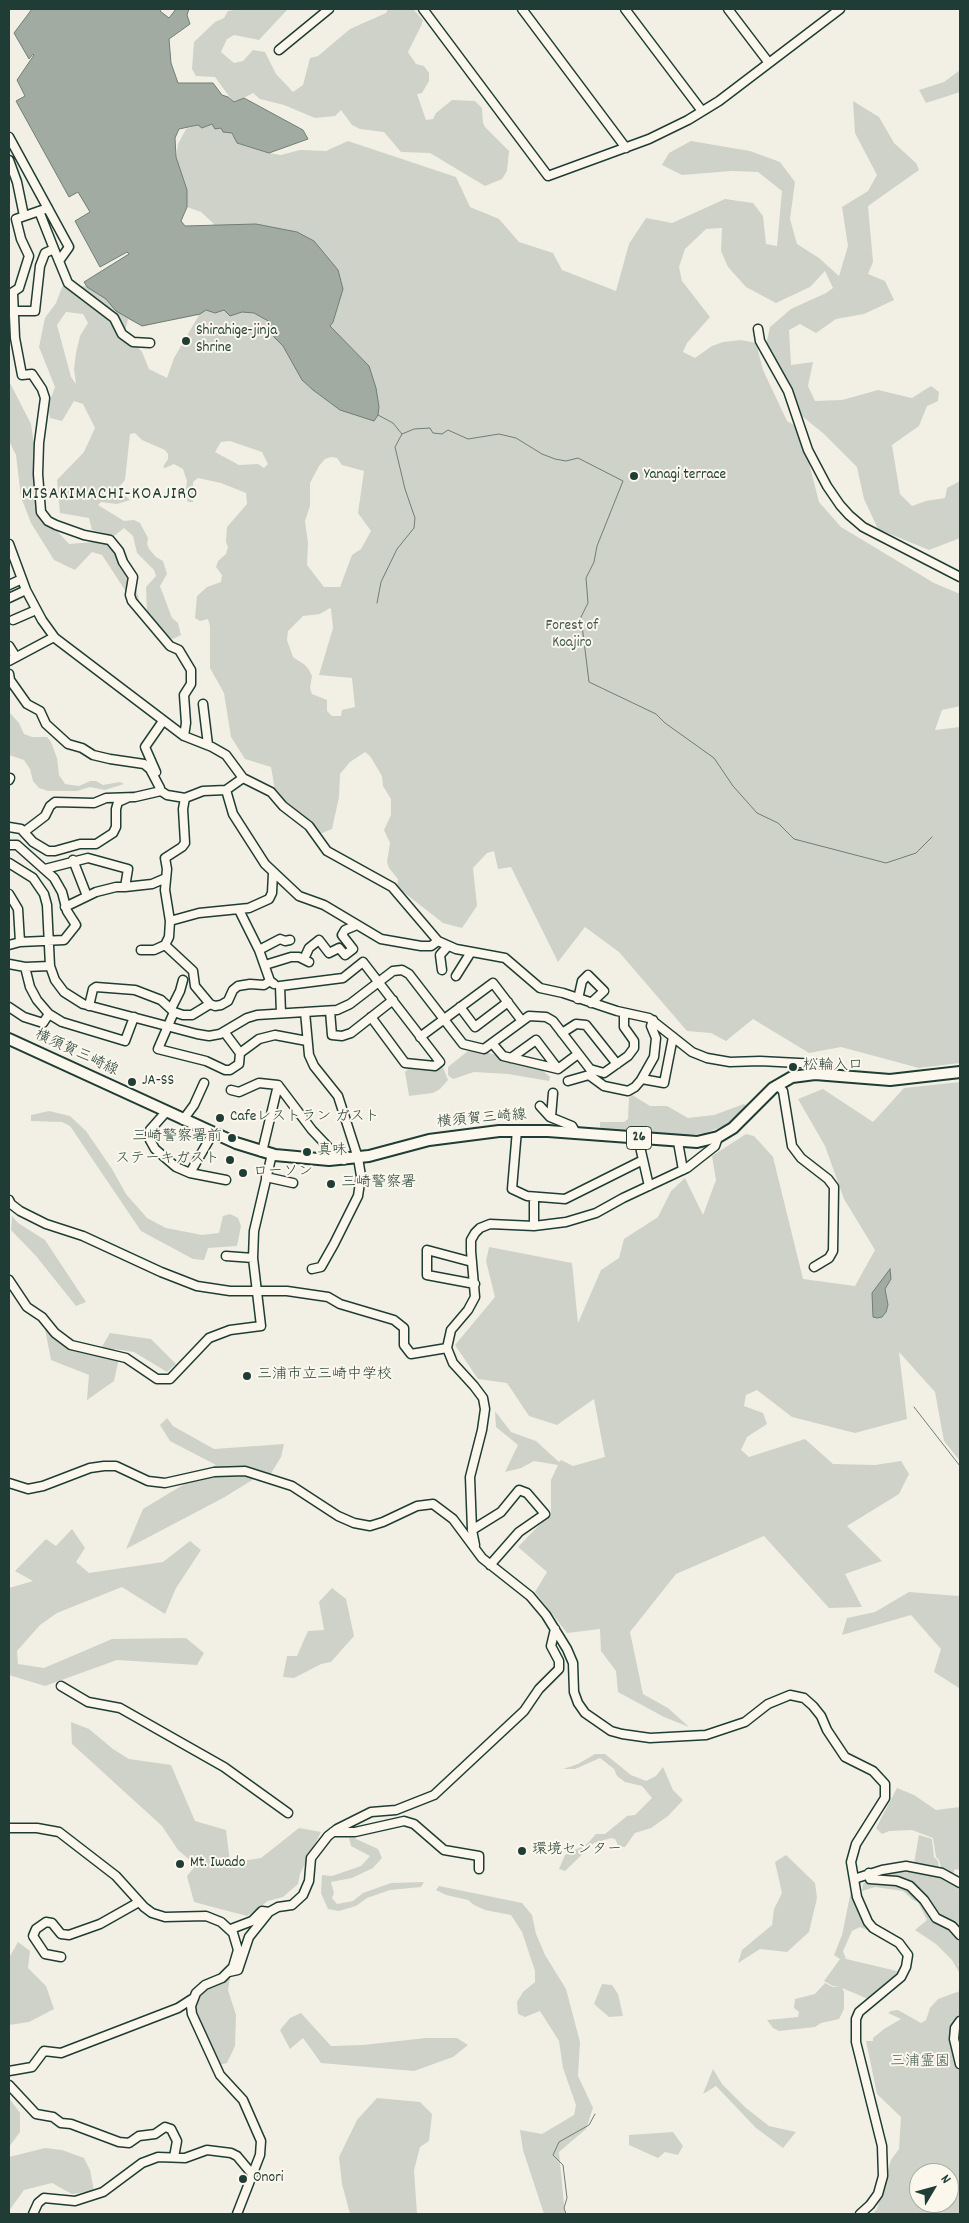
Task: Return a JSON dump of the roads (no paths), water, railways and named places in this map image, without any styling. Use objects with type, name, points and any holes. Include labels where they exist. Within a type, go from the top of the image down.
[{"type":"main road","name":"横須賀三崎線","points":[[9,1039],[213,1134],[267,1153],[299,1158],[344,1160],[452,1136],[516,1130],[697,1142],[718,1137],[740,1122],[777,1085],[798,1075],[831,1075],[882,1080],[960,1072]]},
{"type":"street","points":[[279,50],[329,9]]},
{"type":"street","points":[[423,9],[548,176],[626,148],[674,128],[702,111],[769,63],[835,10]]},
{"type":"street","points":[[522,9],[626,148]]},
{"type":"street","points":[[625,9],[702,111]]},
{"type":"street","points":[[728,9],[769,63]]},
{"type":"street","points":[[9,137],[69,247],[59,261]]},
{"type":"street","points":[[9,160],[17,182],[24,216]]},
{"type":"street","points":[[48,208],[16,219],[21,239],[29,256],[19,288],[11,294],[15,338],[22,375],[32,374],[42,389],[45,398],[39,443],[38,474],[41,512],[48,521],[56,525],[84,535],[110,540],[119,551],[123,562],[133,577],[130,595],[132,601],[170,646],[179,650],[191,670],[191,684],[184,695],[186,723],[184,736]]},
{"type":"street","points":[[39,211],[68,283],[114,318],[122,334],[133,342],[150,344]]},
{"type":"street","points":[[13,311],[35,311],[40,266],[45,253],[54,249]]},
{"type":"street","points":[[758,329],[760,341],[788,391],[808,450],[827,486],[840,504],[863,527],[960,577]]},
{"type":"street","points":[[9,544],[26,590],[36,610],[54,637],[184,736],[208,745],[226,755],[243,778],[274,794],[283,806],[314,831],[327,850],[350,865],[390,885],[438,941],[448,946],[471,952],[505,958],[537,987],[624,1013],[644,1016],[653,1020],[692,1052],[714,1060],[818,1064],[828,1068],[831,1075]]},
{"type":"street","points":[[9,585],[22,579]]},
{"type":"street","points":[[9,598],[26,590]]},
{"type":"street","points":[[13,620],[36,610]]},
{"type":"street","points":[[9,661],[54,637]]},
{"type":"street","points":[[9,646],[16,657]]},
{"type":"street","points":[[9,674],[10,680],[27,704],[40,711],[46,724],[68,744],[82,748],[93,755],[144,764],[150,768],[161,789],[167,795],[185,798],[203,791],[226,790],[243,778]]},
{"type":"street","points":[[203,704],[208,745]]},
{"type":"street","points":[[161,789],[154,766],[145,747],[163,721]]},
{"type":"street","points":[[9,827],[18,827],[33,842],[48,851],[80,844],[96,844],[113,833],[116,826],[118,802],[161,789]]},
{"type":"street","points":[[226,790],[237,820],[273,873],[299,896],[324,905],[376,937],[399,944],[426,946],[438,941]]},
{"type":"street","points":[[24,832],[45,816],[50,806],[55,802],[94,803],[112,797],[129,798]]},
{"type":"street","points":[[141,950],[154,950],[165,945],[170,937],[164,858],[182,847],[185,843],[183,809],[185,798]]},
{"type":"street","points":[[9,845],[17,845],[45,869],[60,887],[65,907],[74,921],[75,928],[64,940],[20,942],[9,945]]},
{"type":"street","points":[[45,869],[73,860],[93,858],[128,869],[125,887]]},
{"type":"street","points":[[73,860],[87,896]]},
{"type":"street","points":[[9,863],[30,875],[42,890],[47,905],[50,966],[55,980],[64,992],[76,1001],[89,1006],[205,1036],[225,1033],[253,1016],[330,1011],[350,1004],[395,970],[404,970],[459,1041],[466,1046],[484,1049],[532,1015],[546,1017],[553,1021],[588,1067],[597,1072],[606,1072],[631,1054],[634,1048],[634,1041],[624,1027],[624,1013]]},
{"type":"street","points":[[170,921],[199,913],[250,908],[269,899],[272,893],[273,873]]},
{"type":"street","points":[[65,907],[108,888],[152,884],[166,878]]},
{"type":"street","points":[[9,894],[18,909],[20,942]]},
{"type":"street","points":[[239,910],[259,950],[270,981],[280,986],[343,978],[363,962],[440,1062],[435,1066],[404,1063],[371,1017]]},
{"type":"street","points":[[265,965],[292,957],[307,961],[310,948],[319,940],[329,953],[339,948],[345,955],[353,949],[342,935],[345,930],[357,926]]},
{"type":"street","points":[[259,950],[280,939],[284,941],[290,940]]},
{"type":"street","points":[[165,945],[193,971],[195,986],[210,1004],[218,1006],[226,1003],[233,990],[238,986],[264,984],[270,981]]},
{"type":"street","points":[[442,970],[440,955],[448,946]]},
{"type":"street","points":[[456,976],[471,952]]},
{"type":"street","points":[[9,965],[25,967],[50,966]]},
{"type":"street","points":[[25,967],[30,987],[36,1000],[49,1014],[68,1025],[124,1041],[134,1018]]},
{"type":"street","points":[[578,999],[582,981],[588,975],[604,991],[591,1003]]},
{"type":"street","points":[[182,980],[180,991],[158,1050],[206,1061],[225,1070],[235,1068],[238,1064],[240,1053],[259,1039],[275,1035],[307,1041]]},
{"type":"street","points":[[420,1037],[493,983],[522,1021]]},
{"type":"street","points":[[280,986],[281,1013]]},
{"type":"street","points":[[89,1006],[93,990],[96,987],[134,990],[161,1000],[172,1010],[183,1015],[192,1015],[210,1004]]},
{"type":"street","points":[[330,1011],[330,1032],[334,1036],[342,1036],[351,1033],[393,1000]]},
{"type":"street","points":[[460,1007],[475,1027],[508,1002]]},
{"type":"street","points":[[9,1007],[24,1017],[43,1023],[49,1014]]},
{"type":"street","points":[[305,1012],[309,1055],[314,1066],[338,1096],[358,1158],[361,1184],[358,1196],[321,1267],[312,1269]]},
{"type":"street","points":[[568,1080],[589,1075],[604,1086],[628,1091],[642,1079],[651,1065],[655,1052],[656,1038],[651,1026],[653,1020]]},
{"type":"street","points":[[562,1033],[576,1024],[586,1025],[617,1064]]},
{"type":"street","points":[[225,1033],[240,1053]]},
{"type":"street","points":[[642,1079],[664,1083],[673,1037]]},
{"type":"street","points":[[511,1058],[536,1040],[558,1069]]},
{"type":"street","points":[[492,1044],[500,1054],[558,1069]]},
{"type":"street","points":[[558,1069],[578,1054]]},
{"type":"street","points":[[183,1120],[194,1105],[204,1083]]},
{"type":"street","points":[[231,1090],[239,1092],[259,1084],[278,1085],[312,1130],[331,1150],[344,1160]]},
{"type":"street","points":[[9,1280],[27,1307],[71,1345],[126,1358],[157,1379],[165,1380],[178,1372],[209,1338],[230,1330],[261,1326],[256,1292],[254,1231],[266,1177],[267,1153],[278,1085]]},
{"type":"street","points":[[777,1085],[783,1090],[792,1146],[801,1158],[826,1177],[834,1187],[833,1252],[829,1258],[814,1268]]},
{"type":"street","points":[[551,1118],[553,1093]]},
{"type":"street","points":[[540,1106],[551,1118],[572,1126],[576,1133]]},
{"type":"street","points":[[166,1112],[150,1130],[150,1140],[155,1149],[176,1167],[190,1173],[226,1180]]},
{"type":"street","points":[[516,1130],[512,1189],[527,1196],[565,1199],[643,1160]]},
{"type":"street","points":[[190,1173],[213,1134]]},
{"type":"street","points":[[476,1547],[472,1530],[470,1477],[485,1410],[483,1398],[453,1363],[447,1348],[451,1330],[474,1301],[475,1284],[472,1240],[480,1228],[490,1224],[534,1226],[566,1222],[588,1216],[683,1170],[714,1146],[718,1137]]},
{"type":"street","points":[[638,1138],[649,1186]]},
{"type":"street","points":[[678,1142],[683,1170]]},
{"type":"street","points":[[266,1177],[293,1183]]},
{"type":"street","points":[[534,1197],[534,1226]]},
{"type":"street","points":[[9,1200],[20,1211],[46,1224],[83,1236],[161,1272],[197,1286],[230,1292],[287,1291],[328,1297],[394,1320],[404,1328],[404,1345],[412,1354],[447,1348]]},
{"type":"street","points":[[472,1262],[427,1250],[427,1275],[475,1284]]},
{"type":"street","points":[[226,1256],[254,1258]]},
{"type":"street","points":[[9,1483],[28,1489],[43,1486],[90,1468],[104,1466],[116,1466],[148,1481],[165,1483],[214,1472],[245,1471],[292,1486],[338,1516],[354,1523],[370,1526],[417,1506],[433,1504],[453,1518],[490,1566],[530,1596],[555,1629],[573,1663],[574,1692],[578,1703],[585,1713],[597,1723],[622,1734],[650,1738],[706,1735],[745,1722],[768,1704],[790,1695],[804,1698],[821,1716],[827,1730],[845,1758],[873,1771],[885,1784],[884,1798],[856,1844],[852,1862],[854,1879],[857,1897],[868,1922],[873,1928],[899,1943],[908,1955],[906,1967],[901,1977],[859,2012],[856,2019],[856,2042],[882,2146],[883,2176],[878,2194],[860,2214]]},
{"type":"street","points":[[472,1530],[501,1512],[519,1490],[527,1493],[546,1514],[520,1532],[490,1566]]},
{"type":"street","points":[[229,1972],[238,1970],[249,1937],[269,1912],[278,1907],[292,1905],[302,1895],[309,1881],[311,1858],[333,1832],[371,1812],[396,1810],[424,1801],[434,1795],[524,1711],[539,1689],[559,1669],[559,1661],[551,1646],[555,1629]]},
{"type":"street","points":[[61,1686],[88,1702],[120,1708],[224,1767],[288,1813]]},
{"type":"street","points":[[333,1832],[356,1832],[404,1821],[414,1824],[444,1850],[479,1856],[479,1869]]},
{"type":"street","points":[[9,1828],[37,1828],[59,1832],[116,1876],[148,1911],[158,1916],[173,1917],[197,1914],[221,1922],[231,1929],[236,1938],[238,1950],[236,1961],[229,1972],[222,1978],[205,1985],[192,1999],[178,2008],[61,2053],[44,2051],[32,2067],[9,2071]]},
{"type":"street","points":[[854,1879],[869,1873],[906,1866],[942,1873],[960,1882]]},
{"type":"street","points":[[869,1873],[870,1879],[897,1880],[910,1886],[924,1900],[936,1918],[952,1926],[960,1934]]},
{"type":"street","points":[[61,1957],[45,1954],[33,1936],[36,1929],[46,1922],[52,1923],[61,1934],[69,1935],[100,1924],[139,1902]]},
{"type":"street","points":[[231,1929],[252,1922],[262,1911],[269,1912]]},
{"type":"street","points":[[192,1999],[192,2014],[216,2069],[226,2083],[243,2100],[261,2141],[260,2155],[237,2214]]},
{"type":"street","points":[[960,2021],[955,2028],[954,2039],[960,2064]]},
{"type":"street","points":[[9,2085],[36,2114],[53,2117],[61,2122],[119,2142],[129,2143],[139,2136],[155,2134],[165,2127],[171,2129],[177,2141],[174,2157]]},
{"type":"street","points":[[34,2214],[38,2203],[45,2197],[75,2201],[103,2192],[142,2163],[158,2157],[185,2158],[208,2150],[231,2154],[237,2156],[252,2174]]},
{"type":"waterway","points":[[378,415],[393,423],[402,434],[414,429],[430,428],[433,433],[442,434],[448,430],[468,439],[499,434],[516,438],[542,454],[566,461],[578,458],[623,481],[597,546],[594,562],[586,578],[588,603],[581,617],[589,682],[656,714],[665,723],[714,758],[733,786],[757,813],[778,823],[794,839],[886,863],[916,853],[932,837]]},
{"type":"waterway","points":[[377,603],[381,582],[397,549],[414,528],[415,518],[405,489],[395,447],[402,434]]},
{"type":"waterway","points":[[914,1407],[960,1466]]},
{"type":"waterway","points":[[566,2214],[564,2208],[567,2198],[563,2165],[553,2155],[559,2142],[589,2125],[595,2114]]},
{"type":"place","name":"Shirahige-jinja Shrine","points":[[186,341]]},
{"type":"place","name":"Yanagi terrace","points":[[634,476]]},
{"type":"place","name":"松輪入口","points":[[793,1067]]},
{"type":"place","name":"JA-SS","points":[[132,1082]]},
{"type":"place","name":"Cafeレストラン ガスト","points":[[220,1118]]},
{"type":"place","name":"三崎警察署前","points":[[232,1138]]},
{"type":"place","name":"真味","points":[[307,1152]]},
{"type":"place","name":"ステーキガスト","points":[[230,1160]]},
{"type":"place","name":"ローソン","points":[[243,1173]]},
{"type":"place","name":"三崎警察署","points":[[331,1184]]},
{"type":"place","name":"三浦市立三崎中学校","points":[[247,1376]]},
{"type":"place","name":"環境センター","points":[[522,1851]]},
{"type":"place","name":"Mt. Iwado","points":[[180,1864]]},
{"type":"place","name":"Onori","points":[[243,2179]]},
{"type":"district","name":"MISAKIMACHI-KOAJIRO","points":[[110,496]]},
{"type":"park label","name":"Forest of Koajiro","points":[[572,636]]},
{"type":"park label","name":"三浦霊園","points":[[920,2063]]}]
